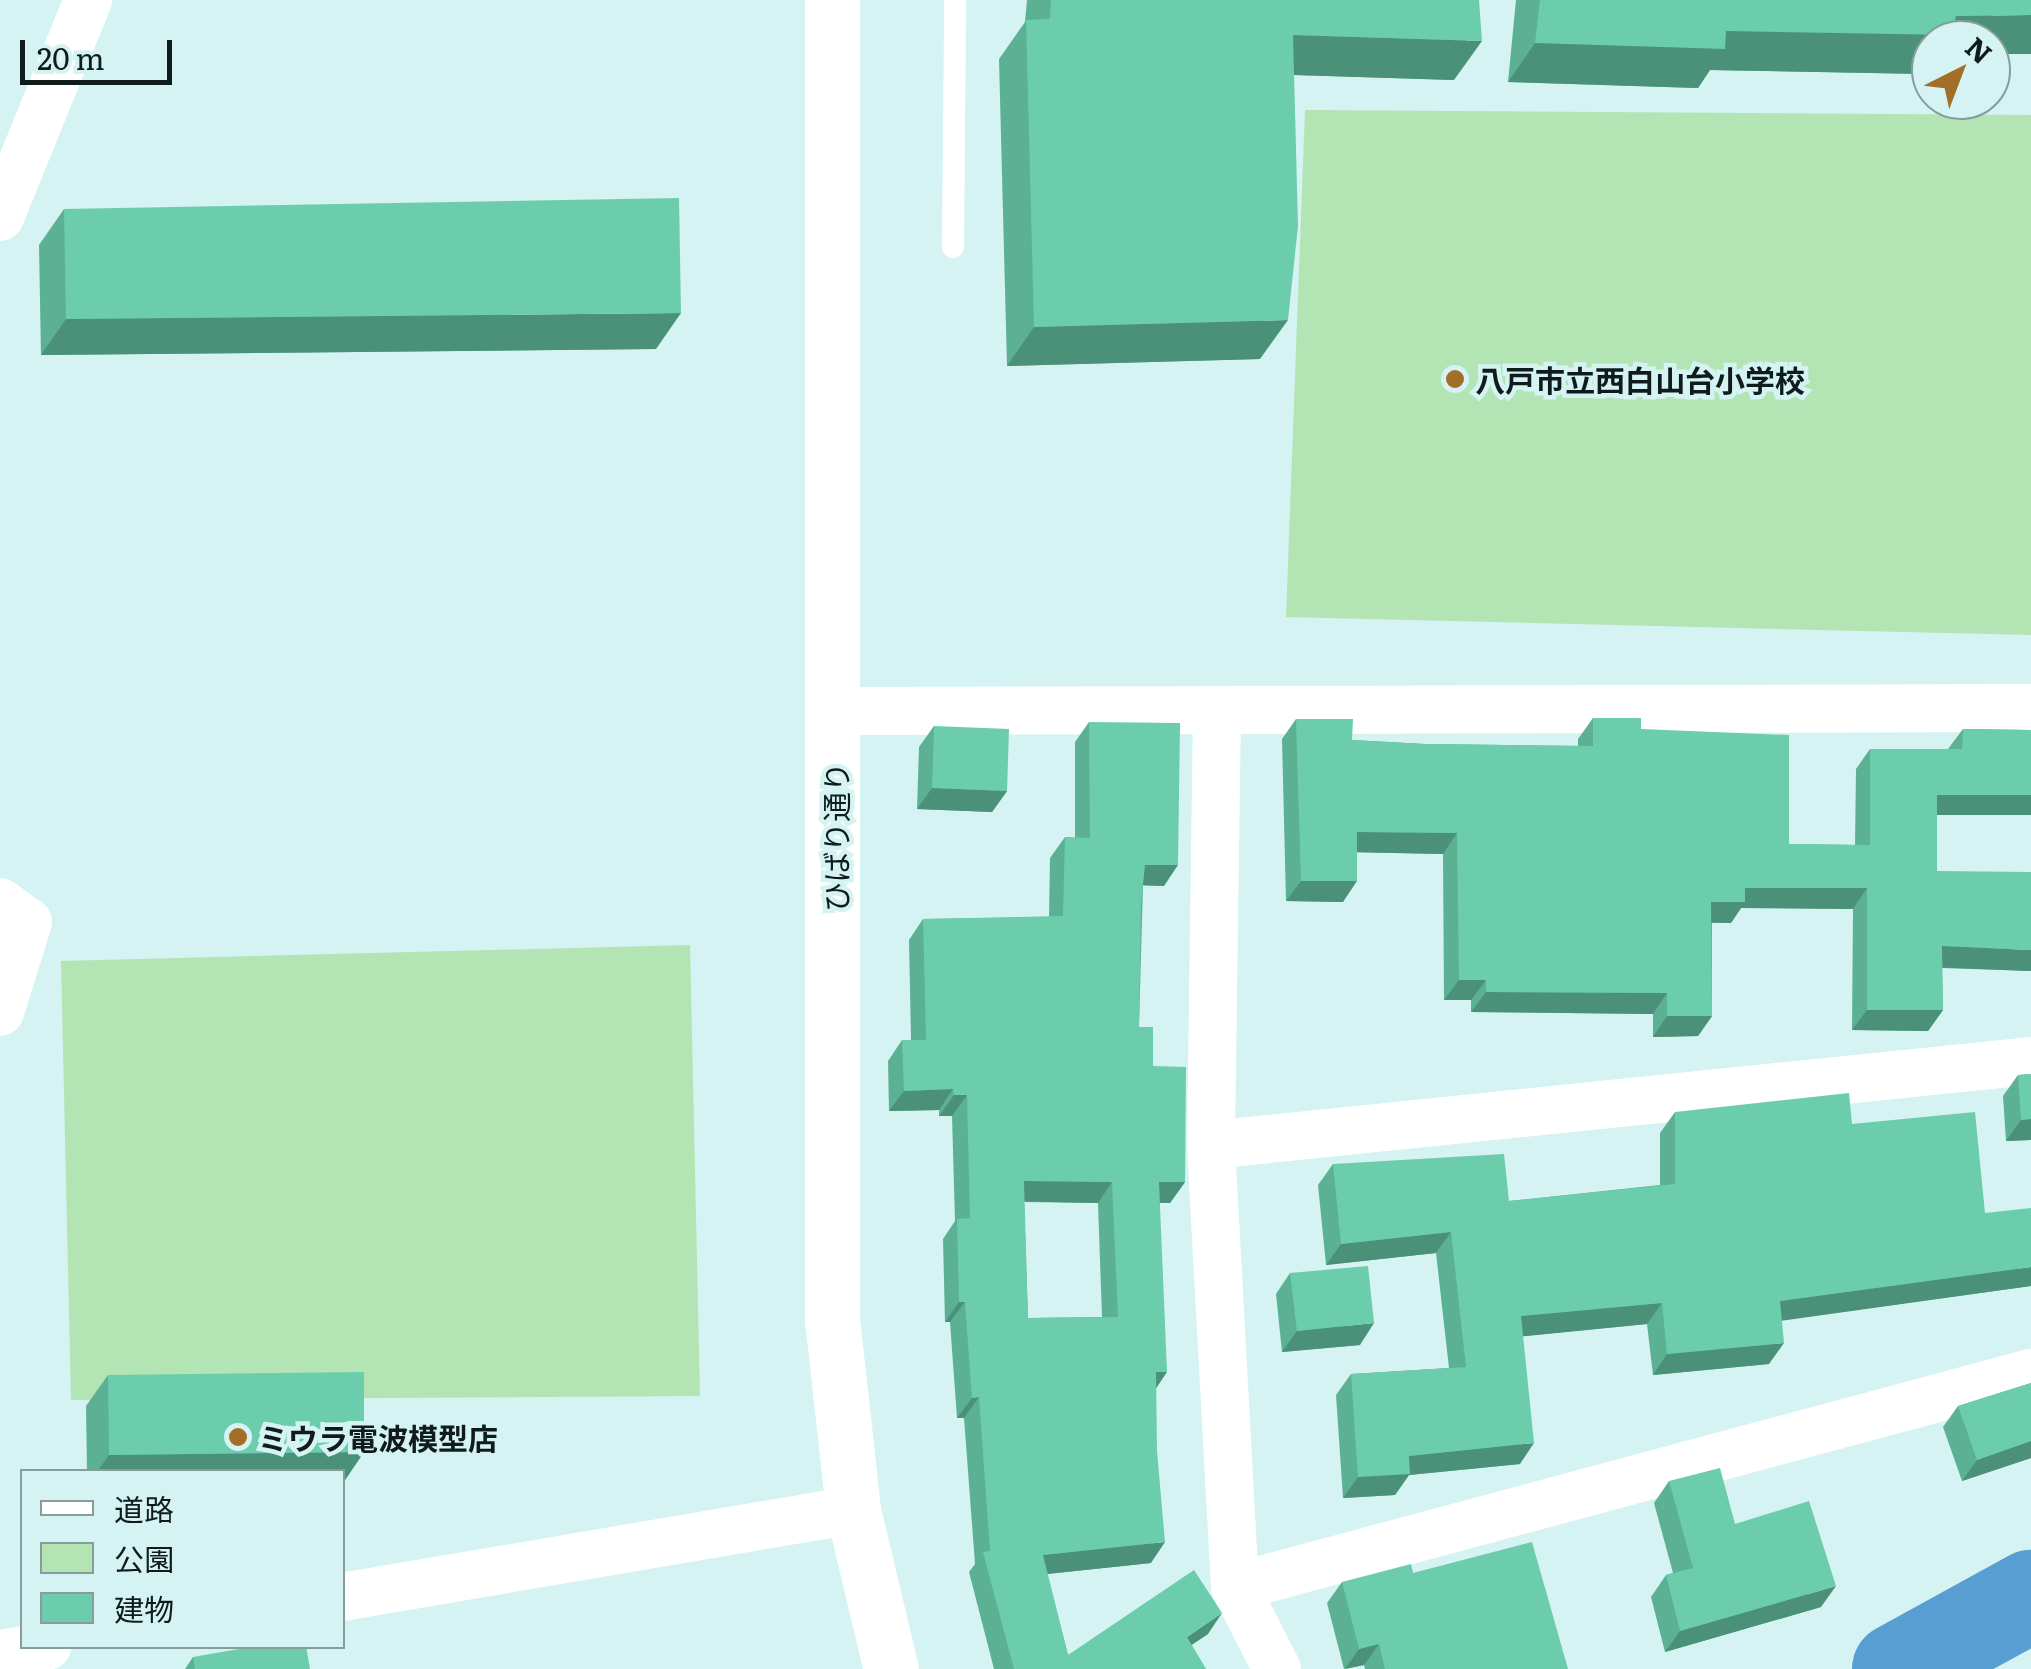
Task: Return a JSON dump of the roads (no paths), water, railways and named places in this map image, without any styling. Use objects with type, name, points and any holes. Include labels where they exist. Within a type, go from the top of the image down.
[{"type":"street","points":[[0,217],[88,0]]},
{"type":"street","name":"ひばり通り","points":[[832,0],[832,1319],[853,1510],[890,1669]]},
{"type":"street","points":[[835,711],[2031,708]]},
{"type":"street","points":[[1217,710],[1210,1145],[1235,1588],[1277,1669]]},
{"type":"street","points":[[0,902],[28,922],[0,1012]]},
{"type":"street","points":[[1210,1145],[2031,1061]]},
{"type":"street","points":[[1235,1588],[2031,1372]]},
{"type":"street","points":[[345,1595],[853,1510]]},
{"type":"street","points":[[0,1654],[29,1649]]},
{"type":"lane","points":[[952,247],[955,0]]},
{"type":"waterway","points":[[1898,1669],[2031,1596]]},
{"type":"place","name":"八戸市立西白山台小学校","points":[[1455,379]]},
{"type":"place","name":"ミウラ電波模型店","points":[[238,1437]]}]
